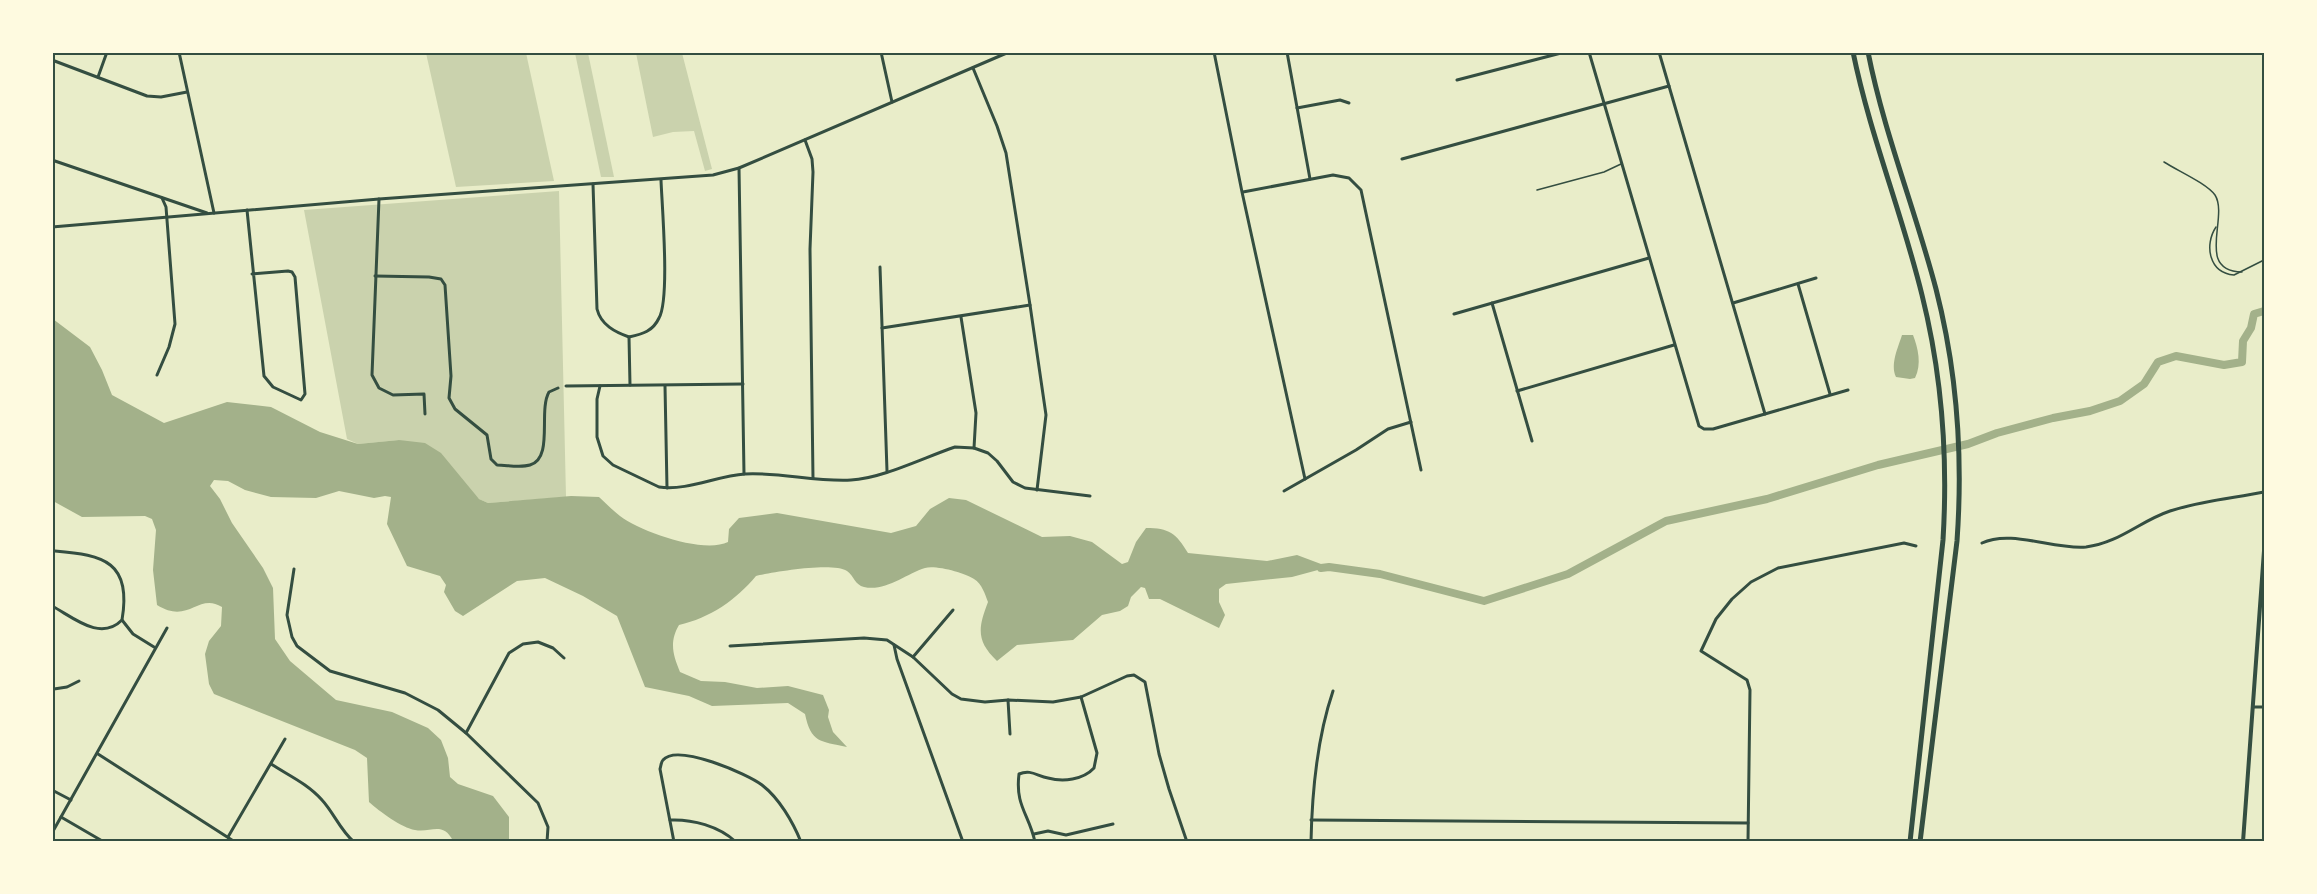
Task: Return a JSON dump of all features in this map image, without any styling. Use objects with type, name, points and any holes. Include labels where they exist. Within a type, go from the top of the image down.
[{"type":"highway","points":[[1853,52],[1871,130],[1922,293],[1932,342],[1943,424],[1945,492],[1939,578],[1910,842]]},
{"type":"highway","points":[[1868,52],[1888,135],[1936,290],[1947,339],[1955,392],[1960,493],[1953,579],[1920,842]]},
{"type":"main road","points":[[2243,842],[2265,551]]},
{"type":"street","points":[[98,77],[107,52]]},
{"type":"street","points":[[179,52],[214,213]]},
{"type":"street","points":[[881,52],[892,102]]},
{"type":"street","points":[[52,227],[379,199],[713,175],[739,168],[1009,52]]},
{"type":"street","points":[[1214,52],[1305,479]]},
{"type":"street","points":[[1287,52],[1310,179]]},
{"type":"street","points":[[1457,80],[1564,52]]},
{"type":"street","points":[[1589,52],[1699,426],[1707,430],[1848,390]]},
{"type":"street","points":[[1659,52],[1765,414]]},
{"type":"street","points":[[52,60],[154,97],[187,92]]},
{"type":"street","points":[[972,68],[1004,144],[1030,305],[1046,415],[1037,490]]},
{"type":"street","points":[[1402,159],[1669,86]]},
{"type":"street","points":[[1297,108],[1340,100],[1349,103]]},
{"type":"street","points":[[805,140],[812,159],[813,172],[810,249],[813,478]]},
{"type":"street","points":[[52,160],[207,213]]},
{"type":"street","points":[[739,168],[744,474]]},
{"type":"street","points":[[1242,192],[1333,175],[1345,176],[1354,181],[1364,195],[1420,470]]},
{"type":"street","points":[[593,184],[597,309],[601,319],[608,326],[629,337],[649,331],[663,310],[661,180]]},
{"type":"street","points":[[158,375],[175,324],[167,217],[162,198]]},
{"type":"street","points":[[379,199],[372,375],[379,388],[393,394],[424,394],[425,414]]},
{"type":"street","points":[[247,210],[252,274],[264,376],[268,382],[284,393],[301,400],[305,397],[295,277],[292,272],[252,274]]},
{"type":"street","points":[[1454,314],[1649,258]]},
{"type":"street","points":[[880,267],[887,471]]},
{"type":"street","points":[[375,276],[429,277],[441,279],[445,285],[451,376],[449,398],[454,409],[487,435],[491,459],[497,465],[527,466],[540,457],[544,447],[544,402],[549,392],[558,388]]},
{"type":"street","points":[[1733,303],[1816,278]]},
{"type":"street","points":[[1798,284],[1830,395]]},
{"type":"street","points":[[1492,303],[1532,441]]},
{"type":"street","points":[[882,328],[1030,305]]},
{"type":"street","points":[[961,317],[976,413],[974,448]]},
{"type":"street","points":[[629,337],[630,385]]},
{"type":"street","points":[[1517,391],[1674,345]]},
{"type":"street","points":[[566,387],[742,384]]},
{"type":"street","points":[[600,386],[597,399],[597,437],[603,456],[613,465],[648,483],[667,488],[708,483],[744,474],[851,480],[887,471],[955,447],[974,448],[993,457],[1018,485],[1037,490],[1090,496]]},
{"type":"street","points":[[665,386],[667,488]]},
{"type":"street","points":[[1284,491],[1363,446],[1388,429],[1411,422]]},
{"type":"street","points":[[1982,543],[1999,537],[2076,547],[2098,545],[2117,539],[2168,512],[2265,492]]},
{"type":"street","points":[[1749,842],[1750,690],[1747,680],[1701,651],[1716,619],[1732,599],[1751,582],[1778,568],[1904,543],[1916,546]]},
{"type":"street","points":[[56,551],[86,553],[99,557],[116,570],[122,592],[122,620],[133,634],[155,648]]},
{"type":"street","points":[[294,569],[287,615],[292,637],[303,653],[330,671],[405,693],[438,711],[466,734],[538,803],[548,827],[548,842]]},
{"type":"street","points":[[52,606],[79,623],[90,627],[104,629],[114,627],[122,620]]},
{"type":"street","points":[[913,657],[953,610]]},
{"type":"street","points":[[52,833],[167,628]]},
{"type":"street","points":[[730,646],[864,638],[887,640],[913,657],[952,694],[961,699],[985,702],[1008,700],[1053,702],[1081,697],[1134,675],[1145,682],[1159,754],[1187,842]]},
{"type":"street","points":[[466,734],[509,653],[523,644],[538,642],[553,648],[564,658]]},
{"type":"street","points":[[894,644],[963,842]]},
{"type":"street","points":[[52,679],[54,689],[52,696]]},
{"type":"street","points":[[54,689],[67,687],[79,681]]},
{"type":"street","points":[[1311,842],[1311,820],[1324,716],[1333,690]]},
{"type":"street","points":[[1035,842],[1034,834],[1020,806],[1017,788],[1020,774],[1032,772],[1044,777],[1065,780],[1081,776],[1094,768],[1097,753],[1081,697]]},
{"type":"street","points":[[1008,700],[1010,734]]},
{"type":"street","points":[[2253,707],[2265,706]]},
{"type":"street","points":[[228,837],[285,739]]},
{"type":"street","points":[[97,753],[235,842]]},
{"type":"street","points":[[674,842],[660,768],[663,760],[669,756],[688,756],[715,763],[762,784],[790,819],[801,842]]},
{"type":"street","points":[[271,764],[305,784],[322,799],[342,830],[354,842]]},
{"type":"street","points":[[52,790],[71,800]]},
{"type":"street","points":[[61,817],[104,842]]},
{"type":"street","points":[[670,820],[702,824],[736,842]]},
{"type":"street","points":[[1311,820],[1748,823]]},
{"type":"street","points":[[1034,834],[1048,831],[1066,836],[1113,824]]},
{"type":"lane","points":[[2164,162],[2206,187],[2213,194],[2219,207],[2215,246],[2220,261],[2229,270],[2242,272]]},
{"type":"lane","points":[[1537,190],[1604,172],[1622,163]]},
{"type":"lane","points":[[2216,226],[2209,244],[2214,264],[2220,271],[2234,275],[2265,260]]},
{"type":"shaded area","points":[[426,53],[526,53],[554,181],[456,187]]},
{"type":"shaded area","points":[[575,53],[588,53],[614,177],[601,177]]},
{"type":"shaded area","points":[[636,53],[682,53],[712,169],[705,171],[694,131],[673,132],[653,137]]},
{"type":"shaded area","points":[[559,191],[566,497],[488,503],[479,499],[399,440],[358,444],[347,439],[304,210]]},
{"type":"shaded area","points":[[53,319],[90,347],[112,395],[164,423],[227,402],[271,407],[320,432],[358,444],[399,440],[425,443],[441,453],[479,499],[488,503],[571,496],[599,497],[617,514],[630,522],[673,540],[717,545],[728,542],[729,529],[739,518],[777,513],[891,533],[916,526],[930,509],[949,498],[966,500],[1042,537],[1070,536],[1092,542],[1122,564],[1128,562],[1136,542],[1146,528],[1161,529],[1171,533],[1176,536],[1188,553],[1267,561],[1297,555],[1329,567],[1292,577],[1226,584],[1219,589],[1219,602],[1225,615],[1219,628],[1160,599],[1149,599],[1145,588],[1141,587],[1131,597],[1128,606],[1120,611],[1102,615],[1073,640],[1017,645],[997,661],[982,640],[982,619],[988,602],[981,586],[970,577],[950,570],[930,567],[888,585],[872,588],[861,586],[847,571],[840,568],[803,569],[756,576],[722,607],[701,618],[679,625],[674,637],[673,648],[680,672],[701,681],[725,682],[757,688],[788,686],[823,695],[829,710],[828,717],[833,732],[847,747],[818,739],[810,731],[805,714],[788,703],[712,706],[689,696],[645,687],[617,616],[583,596],[545,578],[517,581],[463,616],[455,611],[444,592],[446,585],[440,576],[407,566],[387,524],[391,497],[374,498],[339,491],[316,498],[271,497],[245,490],[228,481],[214,480],[210,486],[263,568],[273,588],[275,639],[290,661],[336,700],[392,712],[428,728],[441,740],[448,758],[450,777],[458,784],[493,796],[509,817],[509,839],[506,841],[453,841],[445,831],[436,829],[421,831],[404,826],[369,802],[367,758],[355,750],[214,694],[209,684],[205,654],[209,641],[221,626],[222,607],[214,603],[206,603],[177,612],[157,605],[153,570],[156,530],[152,519],[145,516],[82,517],[53,501]]},
{"type":"shaded area","points":[[1902,335],[1913,335],[1919,362],[1915,378],[1896,377],[1894,372],[1895,356]]},
{"type":"waterway","points":[[1321,568],[1329,567],[1380,574],[1484,601],[1568,574],[1666,521],[1767,499],[1878,465],[1968,444],[1997,433],[2090,411],[2120,401],[2144,384],[2158,362],[2176,356],[2224,365],[2242,362],[2243,341],[2251,328],[2254,314],[2264,311]]}]
